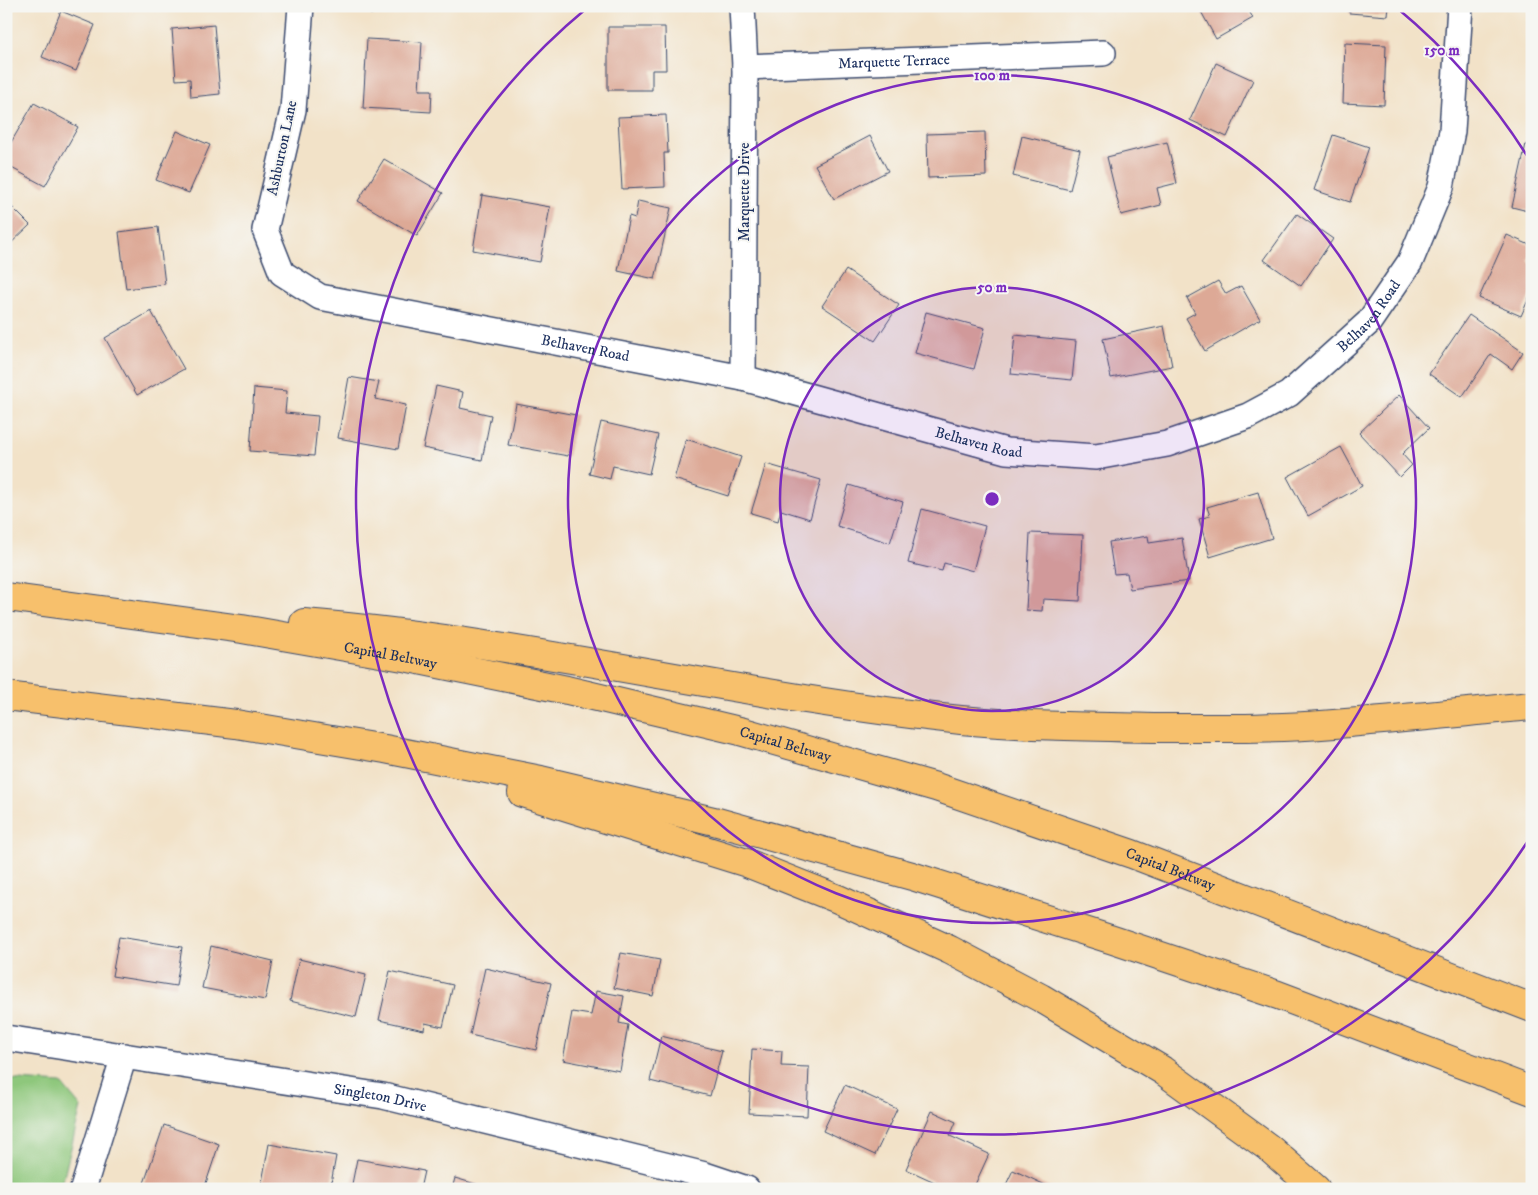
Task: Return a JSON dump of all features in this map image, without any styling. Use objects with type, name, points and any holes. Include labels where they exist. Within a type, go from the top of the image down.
[{"type":"highway","points":[[6,597],[324,624],[408,634],[864,707],[964,720],[1088,727],[1212,728],[1331,724],[1532,706]]},
{"type":"highway","name":"Capital Beltway","points":[[6,597],[242,629],[409,658],[567,690],[740,732],[936,787],[1132,854],[1532,1008]]},
{"type":"highway","points":[[6,696],[236,724],[385,749],[541,780],[704,819],[912,876],[1113,940],[1278,995],[1532,1090]]},
{"type":"highway","points":[[385,749],[747,863],[838,899],[950,950],[1041,998],[1162,1070],[1269,1148],[1316,1189]]},
{"type":"street","name":"Ashburton Lane","points":[[265,230],[293,110],[301,6]]},
{"type":"street","name":"Marquette Drive","points":[[742,6],[745,67],[743,378]]},
{"type":"street","name":"Belhaven Road","points":[[265,230],[282,274],[320,297],[743,378],[1006,451],[1096,457],[1167,444],[1248,416],[1289,394],[1370,322],[1410,262],[1441,187],[1452,131],[1460,6]]},
{"type":"street","name":"Marquette Terrace","points":[[745,67],[1103,53]]},
{"type":"street","name":"Singleton Drive","points":[[6,1038],[384,1096],[706,1175],[748,1189]]},
{"type":"street","points":[[83,1189],[124,1056]]},
{"type":"green space","points":[[6,1079],[61,1083],[81,1107],[61,1189],[6,1189]]},
{"type":"building","points":[[369,6],[416,6],[416,7],[370,14]]},
{"type":"building","points":[[1198,6],[1246,6],[1253,18],[1216,39]]},
{"type":"building","points":[[1349,6],[1389,6],[1388,16],[1349,13]]},
{"type":"building","points":[[61,11],[95,25],[76,71],[42,57]]},
{"type":"building","points":[[214,25],[220,94],[191,97],[190,79],[176,80],[172,29]]},
{"type":"building","points":[[608,27],[665,27],[666,70],[652,70],[652,90],[608,90]]},
{"type":"building","points":[[367,39],[422,42],[419,90],[432,90],[431,112],[363,108]]},
{"type":"building","points":[[1345,43],[1386,45],[1384,105],[1343,103]]},
{"type":"building","points":[[1216,63],[1253,80],[1227,137],[1190,120]]},
{"type":"building","points":[[34,103],[78,127],[45,186],[6,165],[6,151]]},
{"type":"building","points":[[666,115],[668,153],[664,153],[665,187],[622,189],[618,117]]},
{"type":"building","points":[[177,131],[210,145],[189,193],[156,180]]},
{"type":"building","points":[[985,132],[986,176],[928,178],[927,134]]},
{"type":"building","points":[[1333,135],[1369,147],[1350,202],[1314,190]]},
{"type":"building","points":[[870,136],[888,171],[834,199],[815,165]]},
{"type":"building","points":[[1022,136],[1080,150],[1070,190],[1013,176]]},
{"type":"building","points":[[1167,142],[1177,183],[1157,188],[1161,205],[1121,215],[1107,157]]},
{"type":"building","points":[[1526,144],[1532,145],[1532,212],[1512,207]]},
{"type":"building","points":[[384,159],[443,193],[417,236],[358,201]]},
{"type":"building","points":[[482,195],[550,207],[540,262],[473,250]]},
{"type":"building","points":[[6,201],[30,225],[6,248]]},
{"type":"building","points":[[638,201],[671,208],[655,279],[618,271],[629,216],[635,218]]},
{"type":"building","points":[[1297,214],[1333,239],[1301,286],[1264,260]]},
{"type":"building","points":[[158,227],[165,284],[126,289],[119,232]]},
{"type":"building","points":[[1507,235],[1532,246],[1532,252],[1528,261],[1532,263],[1532,291],[1521,316],[1479,298]]},
{"type":"building","points":[[846,270],[899,305],[875,341],[822,306]]},
{"type":"building","points":[[1218,281],[1226,294],[1241,286],[1260,319],[1205,351],[1186,318],[1195,313],[1187,298]]},
{"type":"building","points":[[151,311],[184,369],[137,395],[105,338]]},
{"type":"building","points":[[926,312],[985,328],[974,369],[915,353]]},
{"type":"building","points":[[1469,315],[1523,352],[1512,369],[1491,354],[1462,397],[1429,374]]},
{"type":"building","points":[[1164,326],[1172,366],[1111,378],[1103,339]]},
{"type":"building","points":[[1015,335],[1076,341],[1072,380],[1011,374]]},
{"type":"building","points":[[349,377],[379,382],[375,399],[406,405],[398,449],[338,438]]},
{"type":"building","points":[[436,386],[463,392],[460,408],[491,415],[482,460],[423,448]]},
{"type":"building","points":[[254,388],[287,391],[285,413],[318,416],[314,456],[250,451]]},
{"type":"building","points":[[1399,395],[1429,428],[1402,454],[1412,465],[1400,477],[1359,433]]},
{"type":"building","points":[[516,404],[576,415],[568,456],[508,445]]},
{"type":"building","points":[[601,422],[658,435],[649,474],[613,466],[610,479],[589,474]]},
{"type":"building","points":[[686,439],[741,457],[728,496],[674,479]]},
{"type":"building","points":[[1341,447],[1362,486],[1308,516],[1287,477]]},
{"type":"building","points":[[766,464],[821,480],[810,519],[781,510],[778,521],[751,513]]},
{"type":"building","points":[[849,485],[903,502],[890,543],[837,526]]},
{"type":"building","points":[[1258,492],[1272,538],[1210,557],[1199,519],[1210,516],[1207,507]]},
{"type":"building","points":[[922,509],[985,526],[973,571],[944,563],[942,571],[908,563]]},
{"type":"building","points":[[1030,533],[1083,535],[1080,601],[1043,599],[1042,611],[1026,610]]},
{"type":"building","points":[[1148,536],[1149,543],[1182,538],[1189,581],[1130,589],[1127,573],[1114,574],[1109,542]]},
{"type":"building","points":[[119,937],[182,947],[176,986],[112,976]]},
{"type":"building","points":[[211,946],[273,961],[265,1000],[202,988]]},
{"type":"building","points":[[621,953],[660,960],[653,996],[614,988]]},
{"type":"building","points":[[299,959],[366,975],[356,1017],[290,1001]]},
{"type":"building","points":[[485,968],[551,983],[536,1050],[470,1035]]},
{"type":"building","points":[[390,971],[453,985],[443,1027],[425,1023],[424,1030],[379,1020]]},
{"type":"building","points":[[596,991],[624,996],[619,1023],[628,1025],[620,1071],[563,1060],[572,1012],[591,1015]]},
{"type":"building","points":[[661,1036],[722,1051],[710,1096],[650,1081]]},
{"type":"building","points":[[752,1049],[782,1051],[781,1066],[809,1067],[807,1116],[749,1113]]},
{"type":"building","points":[[845,1085],[897,1109],[875,1155],[823,1131]]},
{"type":"building","points":[[932,1111],[956,1122],[950,1136],[989,1154],[973,1189],[950,1189],[906,1169]]},
{"type":"building","points":[[164,1125],[219,1144],[204,1189],[142,1189]]},
{"type":"building","points":[[269,1144],[336,1156],[330,1189],[261,1188]]},
{"type":"building","points":[[357,1159],[424,1171],[420,1189],[351,1189]]},
{"type":"building","points":[[1013,1170],[1054,1189],[1004,1189]]},
{"type":"building","points":[[455,1178],[489,1188],[489,1189],[452,1189]]}]
